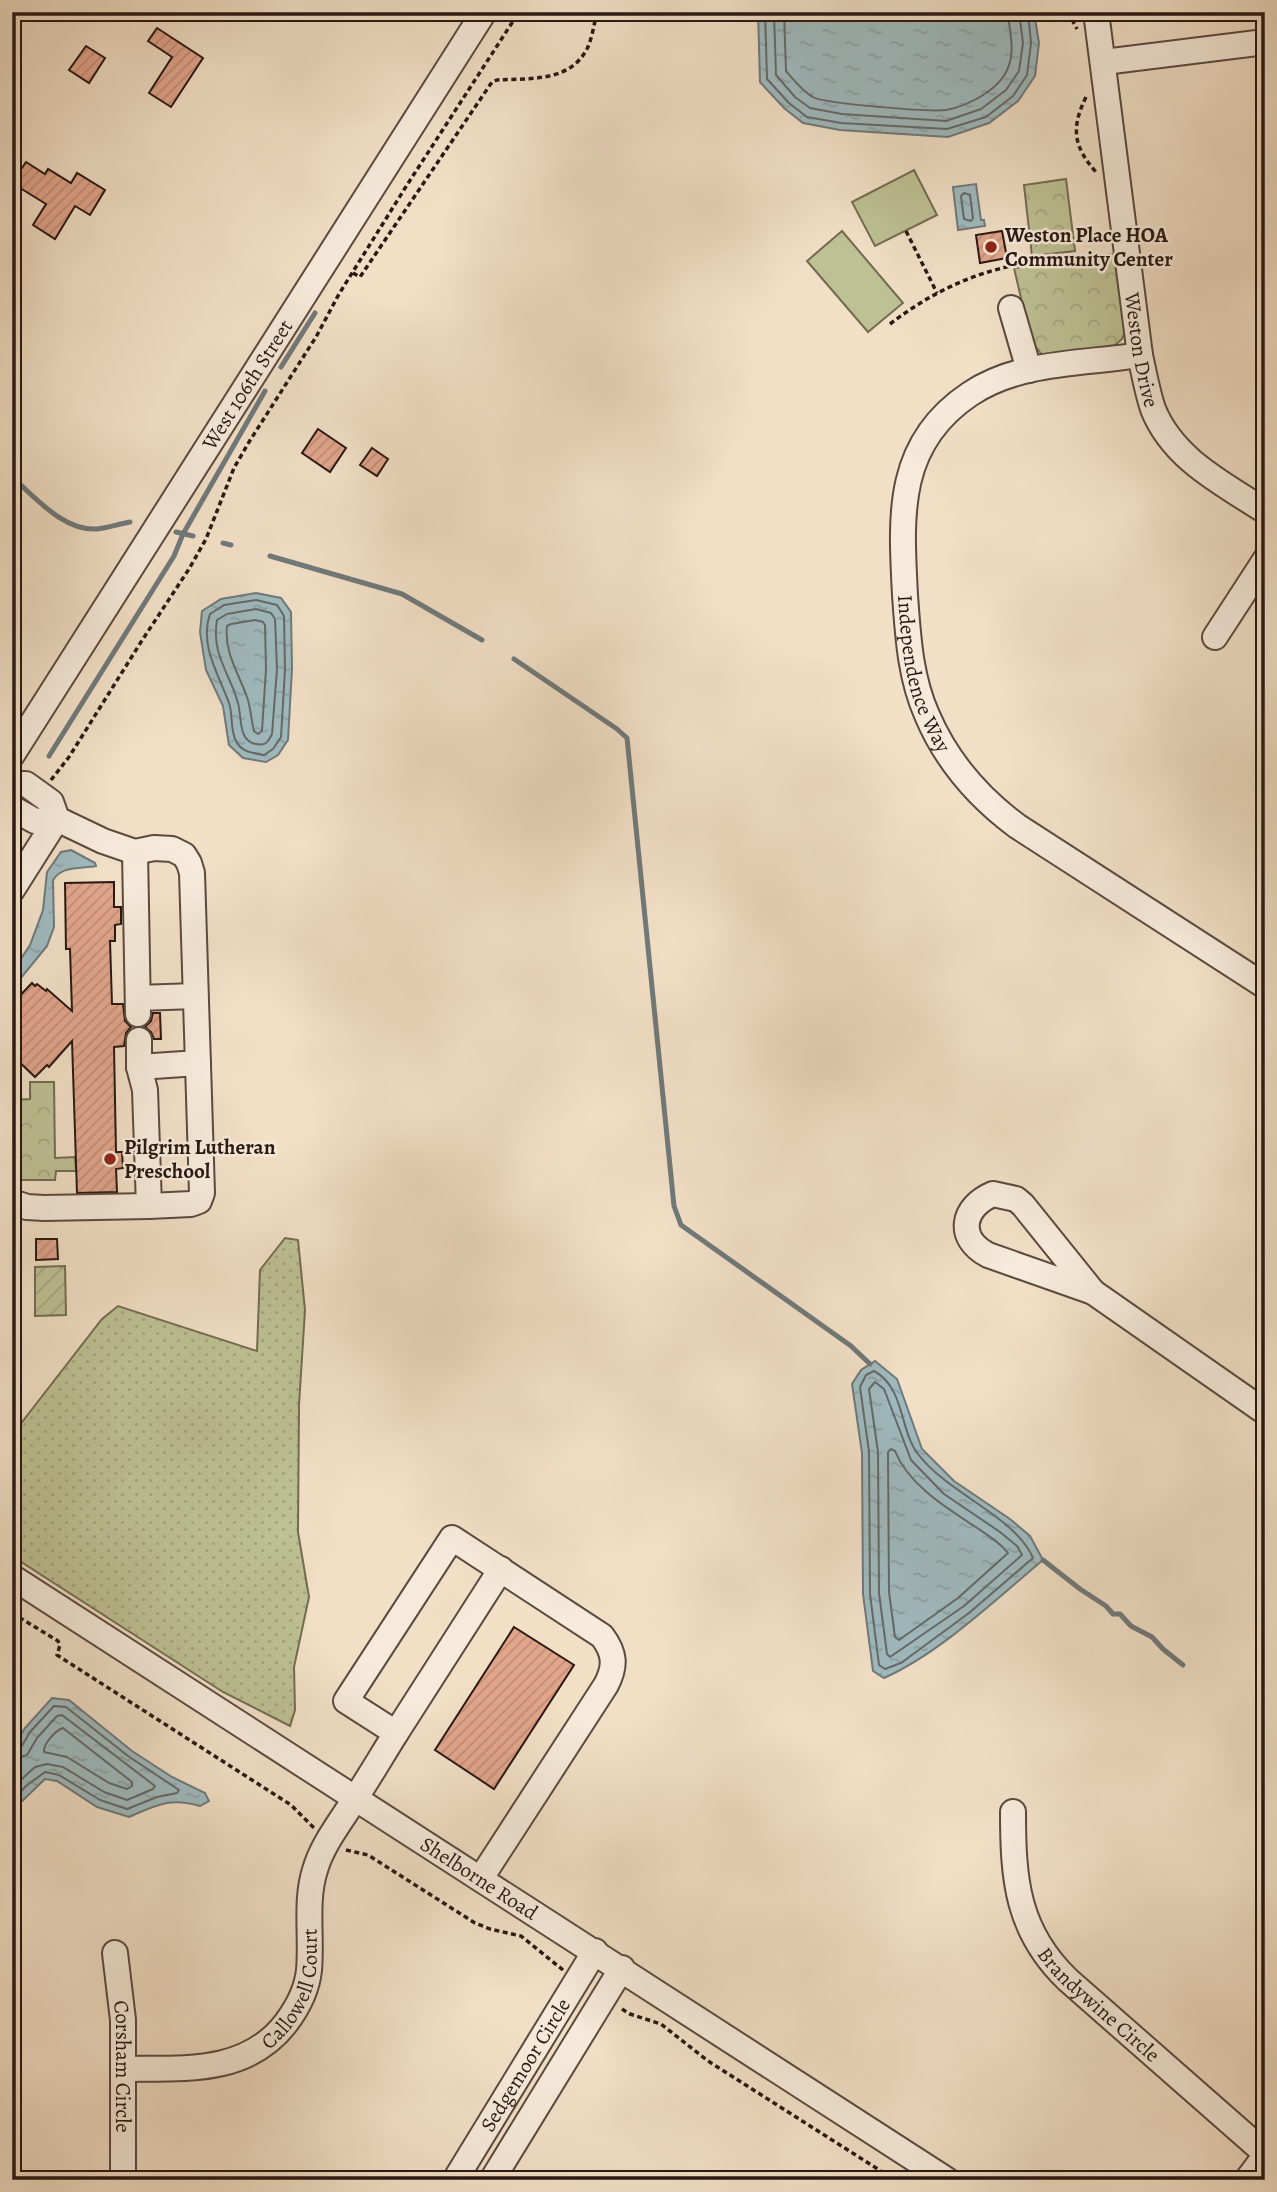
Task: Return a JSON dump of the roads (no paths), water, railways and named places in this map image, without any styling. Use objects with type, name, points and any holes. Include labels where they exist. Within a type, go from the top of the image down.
[{"type":"street","name":"West 106th Street","points":[[12,755],[484,12]]},
{"type":"street","name":"Weston Drive","points":[[1096,12],[1140,355],[1148,394],[1168,437],[1198,468],[1265,511]]},
{"type":"street","points":[[1104,62],[1265,42]]},
{"type":"street","points":[[1011,308],[1029,370]]},
{"type":"street","name":"Independence Way","points":[[1140,355],[1029,370],[996,380],[958,402],[924,443],[907,482],[901,524],[907,631],[916,685],[927,716],[965,778],[1002,814],[1265,986]]},
{"type":"street","points":[[1215,637],[1265,560]]},
{"type":"street","points":[[12,784],[26,784],[51,802],[57,819]]},
{"type":"street","points":[[12,808],[36,821],[57,819],[103,841],[135,852],[154,848],[172,849],[184,855],[189,863],[192,873],[202,1193],[199,1201],[191,1204],[149,1206],[44,1208],[27,1207],[12,1202]]},
{"type":"street","points":[[12,890],[57,819]]},
{"type":"street","points":[[135,852],[138,1006],[195,996]]},
{"type":"street","points":[[139,1040],[139,1067],[145,1090],[149,1206]]},
{"type":"street","points":[[139,1067],[198,1063]]},
{"type":"street","points":[[1093,1292],[1016,1199],[993,1194],[976,1203],[970,1210],[967,1231],[973,1245],[980,1251],[1093,1292],[1265,1412]]},
{"type":"street","points":[[396,1732],[346,1701],[452,1538],[602,1636],[608,1644],[614,1665],[607,1685],[481,1878]]},
{"type":"street","name":"Callowell Court","points":[[124,2069],[204,2067],[236,2061],[262,2046],[281,2029],[300,2001],[307,1985],[311,1892],[315,1870],[324,1847],[501,1569]]},
{"type":"street","name":"Shelborne Road","points":[[12,1577],[947,2180]]},
{"type":"street","name":"Brandywine Circle","points":[[1013,1812],[1013,1863],[1018,1895],[1029,1927],[1043,1953],[1068,1980],[1265,2155]]},
{"type":"street","name":"Sedgemoor Circle","points":[[455,2180],[595,1951]]},
{"type":"street","name":"Corsham Circle","points":[[115,1953],[121,1999],[124,2069],[123,2180]]},
{"type":"street","name":"Sedgemoor Circle","points":[[492,2180],[622,1968]]},
{"type":"street","points":[[532,2054],[559,2071]]},
{"type":"street","points":[[1247,2180],[1265,2155]]},
{"type":"water","points":[[758,12],[1034,12],[1039,43],[1035,76],[1018,101],[989,123],[948,137],[840,130],[803,123],[784,108],[760,82]]},
{"type":"water","points":[[976,184],[981,220],[984,220],[985,226],[958,230],[953,187]]},
{"type":"water","points":[[256,593],[281,598],[291,612],[292,669],[288,740],[278,755],[266,762],[243,758],[229,745],[223,706],[206,670],[200,632],[202,611],[221,599]]},
{"type":"water","points":[[71,850],[96,866],[72,868],[53,880],[54,927],[47,946],[12,989],[12,972],[30,945],[43,910],[47,872],[61,852]]},
{"type":"water","points":[[875,1361],[897,1379],[922,1449],[954,1481],[1030,1536],[1043,1560],[926,1655],[884,1678],[873,1671],[863,1594],[862,1453],[852,1384],[861,1370]]},
{"type":"water","points":[[52,1698],[69,1700],[132,1751],[172,1777],[205,1793],[209,1801],[200,1806],[171,1802],[129,1817],[97,1807],[57,1781],[45,1779],[12,1811],[12,1749],[25,1728]]},
{"type":"waterway","points":[[281,367],[315,313]]},
{"type":"waterway","points":[[49,756],[174,556],[183,534],[265,391]]},
{"type":"waterway","points":[[12,477],[50,511],[73,525],[97,529],[130,522]]},
{"type":"waterway","points":[[176,532],[193,536]]},
{"type":"waterway","points":[[223,543],[231,545]]},
{"type":"waterway","points":[[270,556],[402,594],[482,640]]},
{"type":"waterway","points":[[514,659],[627,738],[674,1206],[681,1225],[851,1346],[870,1364]]},
{"type":"waterway","points":[[1043,1560],[1113,1614],[1120,1614],[1131,1626],[1152,1637],[1183,1665]]},
{"type":"place","name":"Weston Place HOA Community Center","points":[[991,247]]},
{"type":"place","name":"Pilgrim Lutheran Preschool","points":[[110,1159]]}]
